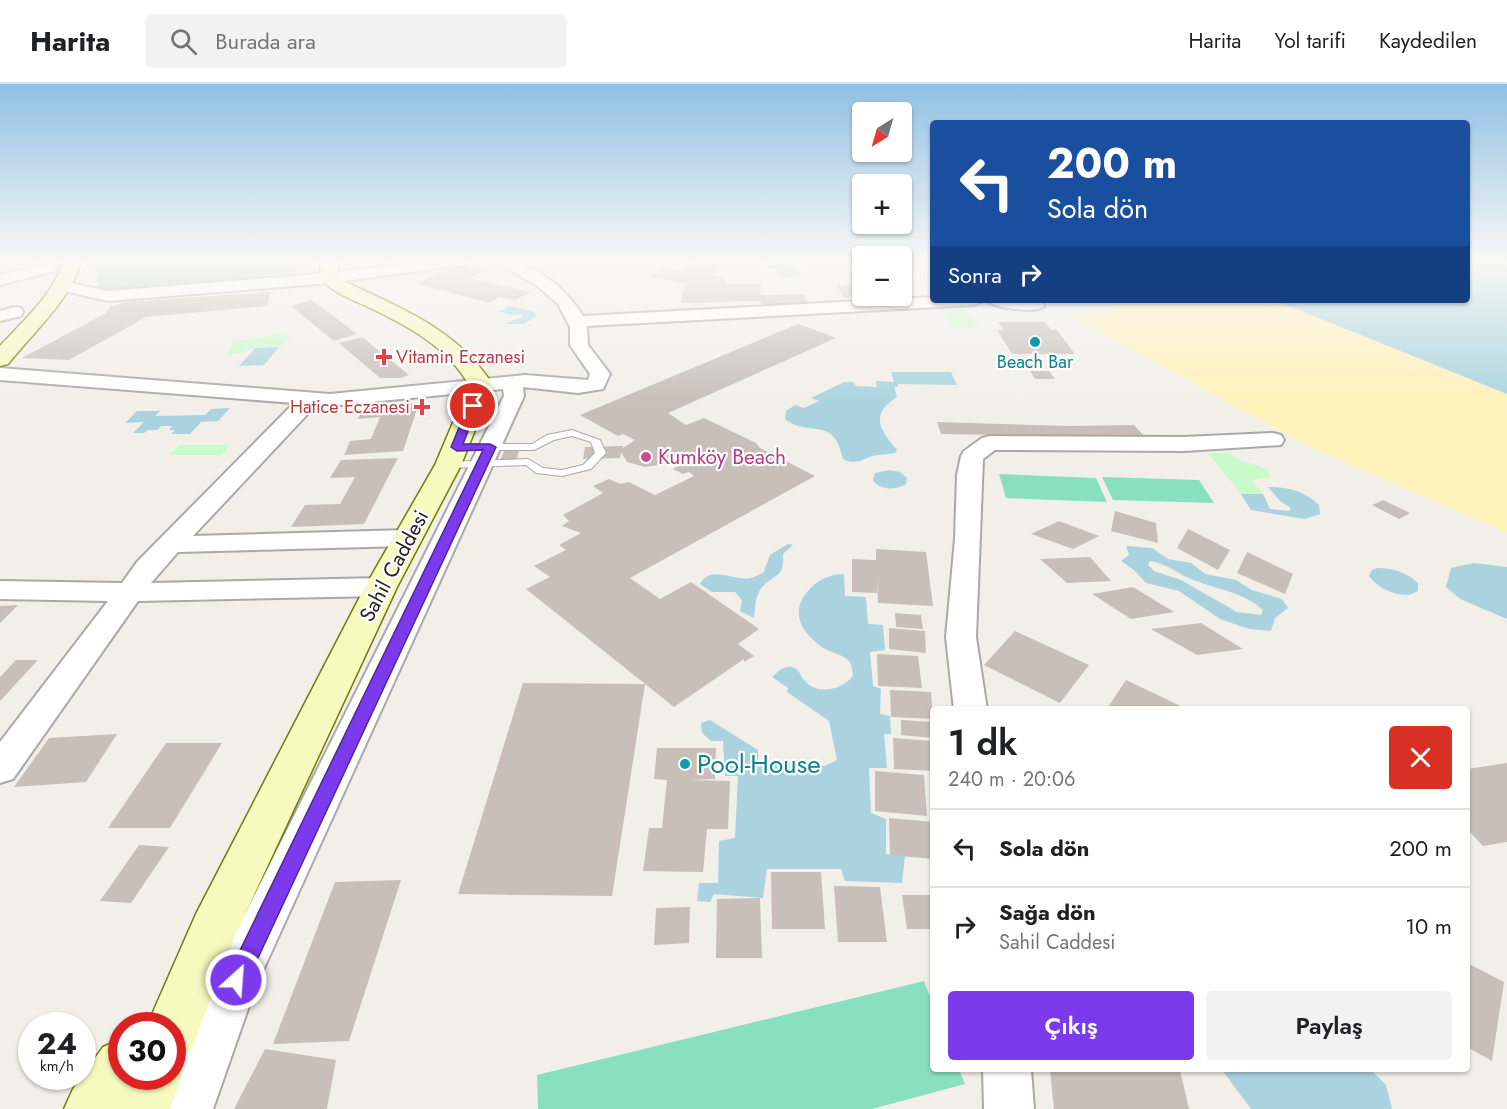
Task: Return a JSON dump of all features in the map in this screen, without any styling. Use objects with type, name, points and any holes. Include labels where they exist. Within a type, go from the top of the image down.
[{"type":"main road","points":[[0,359],[43,309]]},
{"type":"main road","points":[[385,309],[411,322],[497,383]]},
{"type":"main road","points":[[0,329],[8,314]]},
{"type":"main road","name":"Sahil Caddesi","points":[[213,930],[381,586],[407,538],[470,456]]},
{"type":"main road","points":[[158,1012],[213,930]]},
{"type":"main road","points":[[180,1012],[213,930]]},
{"type":"main road","points":[[93,1109],[108,1087]]},
{"type":"main road","points":[[141,1109],[149,1090]]},
{"type":"street","points":[[40,312],[53,309]]},
{"type":"street","points":[[0,374],[330,400],[540,380],[581,389],[596,385],[600,374],[579,345],[582,334],[578,321],[569,309]]},
{"type":"street","points":[[578,321],[808,309]]},
{"type":"street","points":[[188,1109],[236,980],[470,456],[514,396],[497,383]]},
{"type":"street","points":[[0,769],[147,568],[311,398]]},
{"type":"street","points":[[970,706],[961,637],[969,539],[969,476],[972,456],[990,443],[1184,444],[1273,440]]},
{"type":"street","points":[[171,544],[407,538]]},
{"type":"street","points":[[0,590],[130,592],[381,586]]},
{"type":"street","points":[[1007,1072],[1010,1109]]},
{"type":"lane","points":[[572,433],[595,440],[601,453],[587,467],[562,473],[540,471],[528,462],[470,456],[534,447],[551,437],[572,433]]},
{"type":"sand","points":[[1119,309],[1296,309],[1507,394],[1507,533],[1304,444],[1070,316],[1121,310]]},
{"type":"green space","points":[[941,309],[965,309],[979,328],[952,328]]},
{"type":"green space","points":[[279,333],[291,338],[279,347],[255,348],[227,356],[233,342]]},
{"type":"green space","points":[[179,445],[230,445],[221,455],[169,455]]},
{"type":"green space","points":[[1208,453],[1230,453],[1240,460],[1262,468],[1271,477],[1252,480],[1263,494],[1241,494]]},
{"type":"green space","points":[[999,474],[1096,478],[1107,502],[1006,498]]},
{"type":"green space","points":[[1102,477],[1199,480],[1214,503],[1113,500]]},
{"type":"green space","points":[[924,981],[930,997],[930,1072],[960,1072],[965,1084],[872,1109],[538,1109],[537,1075]]},
{"type":"water","points":[[522,309],[534,312],[536,316],[524,324],[504,324],[522,317],[521,314],[512,315],[496,311]]},
{"type":"water","points":[[1296,309],[1507,309],[1507,394]]},
{"type":"water","points":[[279,347],[264,365],[239,366],[255,348]]},
{"type":"water","points":[[891,372],[951,372],[957,385],[898,384],[898,387],[894,387],[897,397],[883,410],[880,423],[886,436],[897,450],[895,453],[876,455],[855,462],[847,461],[843,459],[839,445],[827,432],[795,425],[785,419],[786,411],[795,405],[804,408],[819,401],[811,398],[844,382],[853,382],[856,386],[877,387],[876,381],[894,382]]},
{"type":"water","points":[[230,408],[218,421],[201,422],[190,434],[171,434],[175,430],[169,430],[172,426],[161,426],[157,430],[148,430],[144,433],[133,433],[144,422],[125,423],[137,411],[160,411],[155,416],[205,415],[211,409]]},
{"type":"water","points":[[889,470],[900,472],[907,478],[906,484],[897,488],[889,488],[873,481],[875,473]]},
{"type":"water","points":[[1268,487],[1302,493],[1319,505],[1320,514],[1305,519],[1251,510],[1241,494],[1263,494],[1270,509],[1290,511],[1290,507],[1280,501]]},
{"type":"water","points":[[788,544],[793,545],[783,554],[780,572],[758,593],[754,618],[740,611],[742,600],[735,592],[712,592],[700,584],[705,578],[716,574],[744,579],[756,576],[764,572],[770,555]]},
{"type":"water","points":[[1126,546],[1152,548],[1168,559],[1191,563],[1205,574],[1236,580],[1252,590],[1282,599],[1288,608],[1275,618],[1271,631],[1249,629],[1220,619],[1179,591],[1146,583],[1134,570],[1121,561],[1129,555]],"holes":[[[1150,561],[1198,582],[1246,599],[1263,610],[1261,615],[1237,612],[1181,580],[1154,571],[1148,565]]]},
{"type":"water","points":[[1474,563],[1507,567],[1507,619],[1460,599],[1446,587],[1451,568]]},
{"type":"water","points":[[1377,568],[1404,573],[1418,583],[1418,591],[1405,595],[1385,590],[1369,576],[1372,570]]},
{"type":"water","points":[[844,574],[845,596],[866,597],[868,624],[883,625],[885,650],[870,652],[873,686],[881,689],[880,714],[890,716],[891,734],[884,734],[887,768],[869,768],[871,813],[886,819],[886,854],[905,856],[902,883],[845,881],[841,869],[767,869],[763,898],[714,894],[710,902],[697,901],[699,883],[718,883],[719,841],[735,838],[738,776],[725,776],[723,741],[711,741],[702,733],[701,723],[710,720],[758,750],[758,761],[768,766],[808,762],[825,766],[837,760],[829,721],[787,692],[788,688],[772,677],[783,668],[792,667],[798,670],[809,685],[829,689],[843,685],[853,676],[847,659],[816,643],[803,628],[799,611],[801,602],[814,585],[828,577]]},
{"type":"water","points":[[1223,1072],[1373,1072],[1386,1085],[1392,1109],[1251,1109]]},
{"type":"building","points":[[109,309],[236,309],[146,317],[69,360],[22,358],[106,313]]},
{"type":"building","points":[[294,309],[324,309],[357,334],[334,341]]},
{"type":"building","name":"Beach Bar","points":[[998,322],[1045,322],[1051,330],[1057,330],[1075,354],[1012,354],[997,330],[1004,330]]},
{"type":"building","points":[[798,324],[836,338],[668,413],[686,425],[704,418],[756,443],[760,448],[815,476],[630,578],[660,599],[691,582],[759,629],[738,644],[754,656],[744,662],[744,659],[674,707],[526,589],[550,577],[534,566],[566,550],[559,545],[581,533],[562,526],[569,521],[563,515],[603,493],[593,486],[609,479],[620,484],[629,482],[655,495],[694,476],[689,472],[683,474],[673,469],[678,466],[670,463],[645,467],[627,462],[621,452],[635,440],[623,434],[618,436],[580,415]]},
{"type":"building","points":[[362,337],[409,375],[400,378],[380,378],[339,343]]},
{"type":"building","points":[[1030,371],[1049,371],[1055,379],[1035,379]]},
{"type":"building","points":[[419,403],[403,451],[344,455],[350,441],[371,439],[380,417],[358,419],[363,407]]},
{"type":"building","points":[[937,422],[1069,426],[1134,425],[1145,437],[941,434]]},
{"type":"building","points":[[623,446],[620,458],[583,459],[585,447]]},
{"type":"building","points":[[504,451],[519,451],[516,461],[500,461]]},
{"type":"building","points":[[398,458],[364,524],[291,527],[305,505],[340,504],[355,477],[330,478],[341,460]]},
{"type":"building","points":[[1383,500],[1410,513],[1399,519],[1372,505]]},
{"type":"building","points":[[1115,511],[1156,523],[1158,543],[1111,531]]},
{"type":"building","points":[[1059,521],[1099,536],[1073,549],[1031,534]]},
{"type":"building","points":[[1188,529],[1230,550],[1218,570],[1177,548]]},
{"type":"building","points":[[876,549],[926,552],[933,606],[878,603],[877,579],[877,593],[852,592],[852,559],[876,560]]},
{"type":"building","points":[[1247,552],[1293,574],[1285,594],[1237,573]]},
{"type":"building","points":[[1090,557],[1111,581],[1067,583],[1040,559]]},
{"type":"building","points":[[1133,587],[1174,612],[1131,619],[1092,594]]},
{"type":"building","points":[[18,605],[0,623],[0,606]]},
{"type":"building","points":[[895,613],[921,615],[923,629],[896,627]]},
{"type":"building","points":[[1201,623],[1243,649],[1197,655],[1151,629]]},
{"type":"building","points":[[889,628],[925,631],[926,653],[889,649]]},
{"type":"building","points":[[1015,631],[1089,665],[1060,703],[984,665]]},
{"type":"building","points":[[877,654],[918,656],[922,688],[878,686]]},
{"type":"building","points":[[16,660],[38,660],[0,701],[0,677]]},
{"type":"building","points":[[1126,680],[1181,706],[1109,706]]},
{"type":"building","points":[[523,683],[645,684],[612,896],[458,894]]},
{"type":"building","points":[[890,690],[931,692],[930,719],[891,717]]},
{"type":"building","points":[[901,720],[930,722],[930,738],[901,735]]},
{"type":"building","points":[[117,734],[86,782],[14,787],[49,738]]},
{"type":"building","points":[[893,738],[930,741],[930,771],[894,769]]},
{"type":"building","points":[[166,743],[222,743],[170,828],[108,828]]},
{"type":"building","points":[[657,748],[716,748],[715,779],[689,780],[730,781],[728,829],[707,829],[703,872],[643,871],[649,828],[662,828],[667,780],[654,779]]},
{"type":"building","points":[[1507,763],[1507,842],[1483,846],[1470,832],[1470,769]]},
{"type":"building","points":[[875,771],[924,775],[927,816],[875,811]]},
{"type":"building","points":[[889,818],[930,822],[930,859],[890,855]]},
{"type":"building","points":[[139,845],[169,847],[131,903],[100,901]]},
{"type":"building","points":[[771,872],[821,872],[825,929],[772,929]]},
{"type":"building","points":[[401,880],[349,1041],[273,1044],[335,882]]},
{"type":"building","points":[[834,886],[880,887],[887,942],[838,942]]},
{"type":"building","points":[[902,895],[930,895],[930,929],[907,929]]},
{"type":"building","points":[[760,898],[762,958],[716,958],[717,899]]},
{"type":"building","points":[[690,907],[689,943],[654,945],[656,908]]},
{"type":"building","points":[[1470,965],[1504,982],[1492,1061],[1470,1049]]},
{"type":"building","points":[[265,1049],[336,1060],[327,1109],[234,1109]]},
{"type":"building","points":[[1050,1072],[1180,1072],[1189,1109],[1054,1109]]},
{"type":"place","name":"Beach Bar","points":[[1035,342]]},
{"type":"place","name":"Vitamin Eczanesi","points":[[384,357]]},
{"type":"place","name":"Hatice Eczanesi","points":[[422,407]]},
{"type":"place","name":"Kumköy Beach","points":[[646,457]]},
{"type":"place","name":"Pool-House","points":[[685,764]]},
{"type":"route","points":[[236,980],[490,447],[457,447],[473,406]]}]
